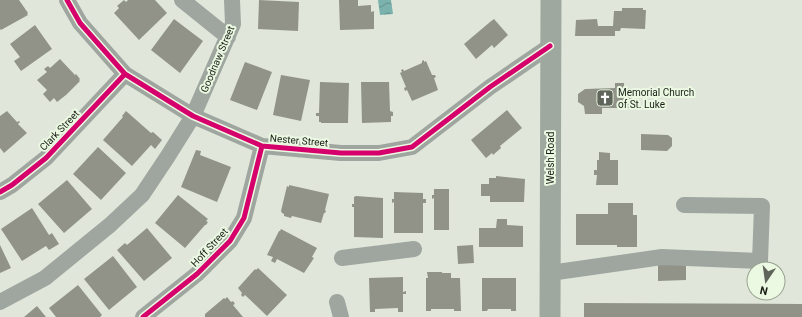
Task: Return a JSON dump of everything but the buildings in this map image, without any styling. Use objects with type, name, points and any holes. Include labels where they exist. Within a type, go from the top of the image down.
[{"type":"main road","name":"Welsh Road","points":[[550,317],[551,0]]},
{"type":"street","name":"Nester Street","points":[[67,0],[80,23],[125,74],[193,116],[262,146],[341,153],[379,153],[412,147],[490,87],[550,46]]},
{"type":"street","points":[[182,0],[228,37]]},
{"type":"street","name":"Goodnaw Street","points":[[0,302],[46,278],[110,225],[142,195],[193,116],[233,24],[232,0]]},
{"type":"street","name":"Clark Street","points":[[0,192],[12,185],[46,158],[125,74]]},
{"type":"street","name":"Hoff Street","points":[[143,317],[197,274],[230,241],[244,218],[262,146]]},
{"type":"street","points":[[550,273],[662,257],[760,261],[762,206],[684,204]]},
{"type":"street","points":[[342,258],[414,249]]},
{"type":"water","points":[[378,0],[391,0],[393,14],[380,15]]},
{"type":"cycle path","points":[[67,0],[80,23],[125,74],[193,116],[262,146],[341,153],[379,153],[412,147],[490,87],[550,46]]},
{"type":"cycle path","points":[[0,192],[12,185],[46,158],[125,74]]},
{"type":"cycle path","points":[[143,317],[197,274],[230,241],[244,218],[262,146]]},
{"type":"place","name":"Memorial Church of St. Luke","points":[[605,98]]}]
